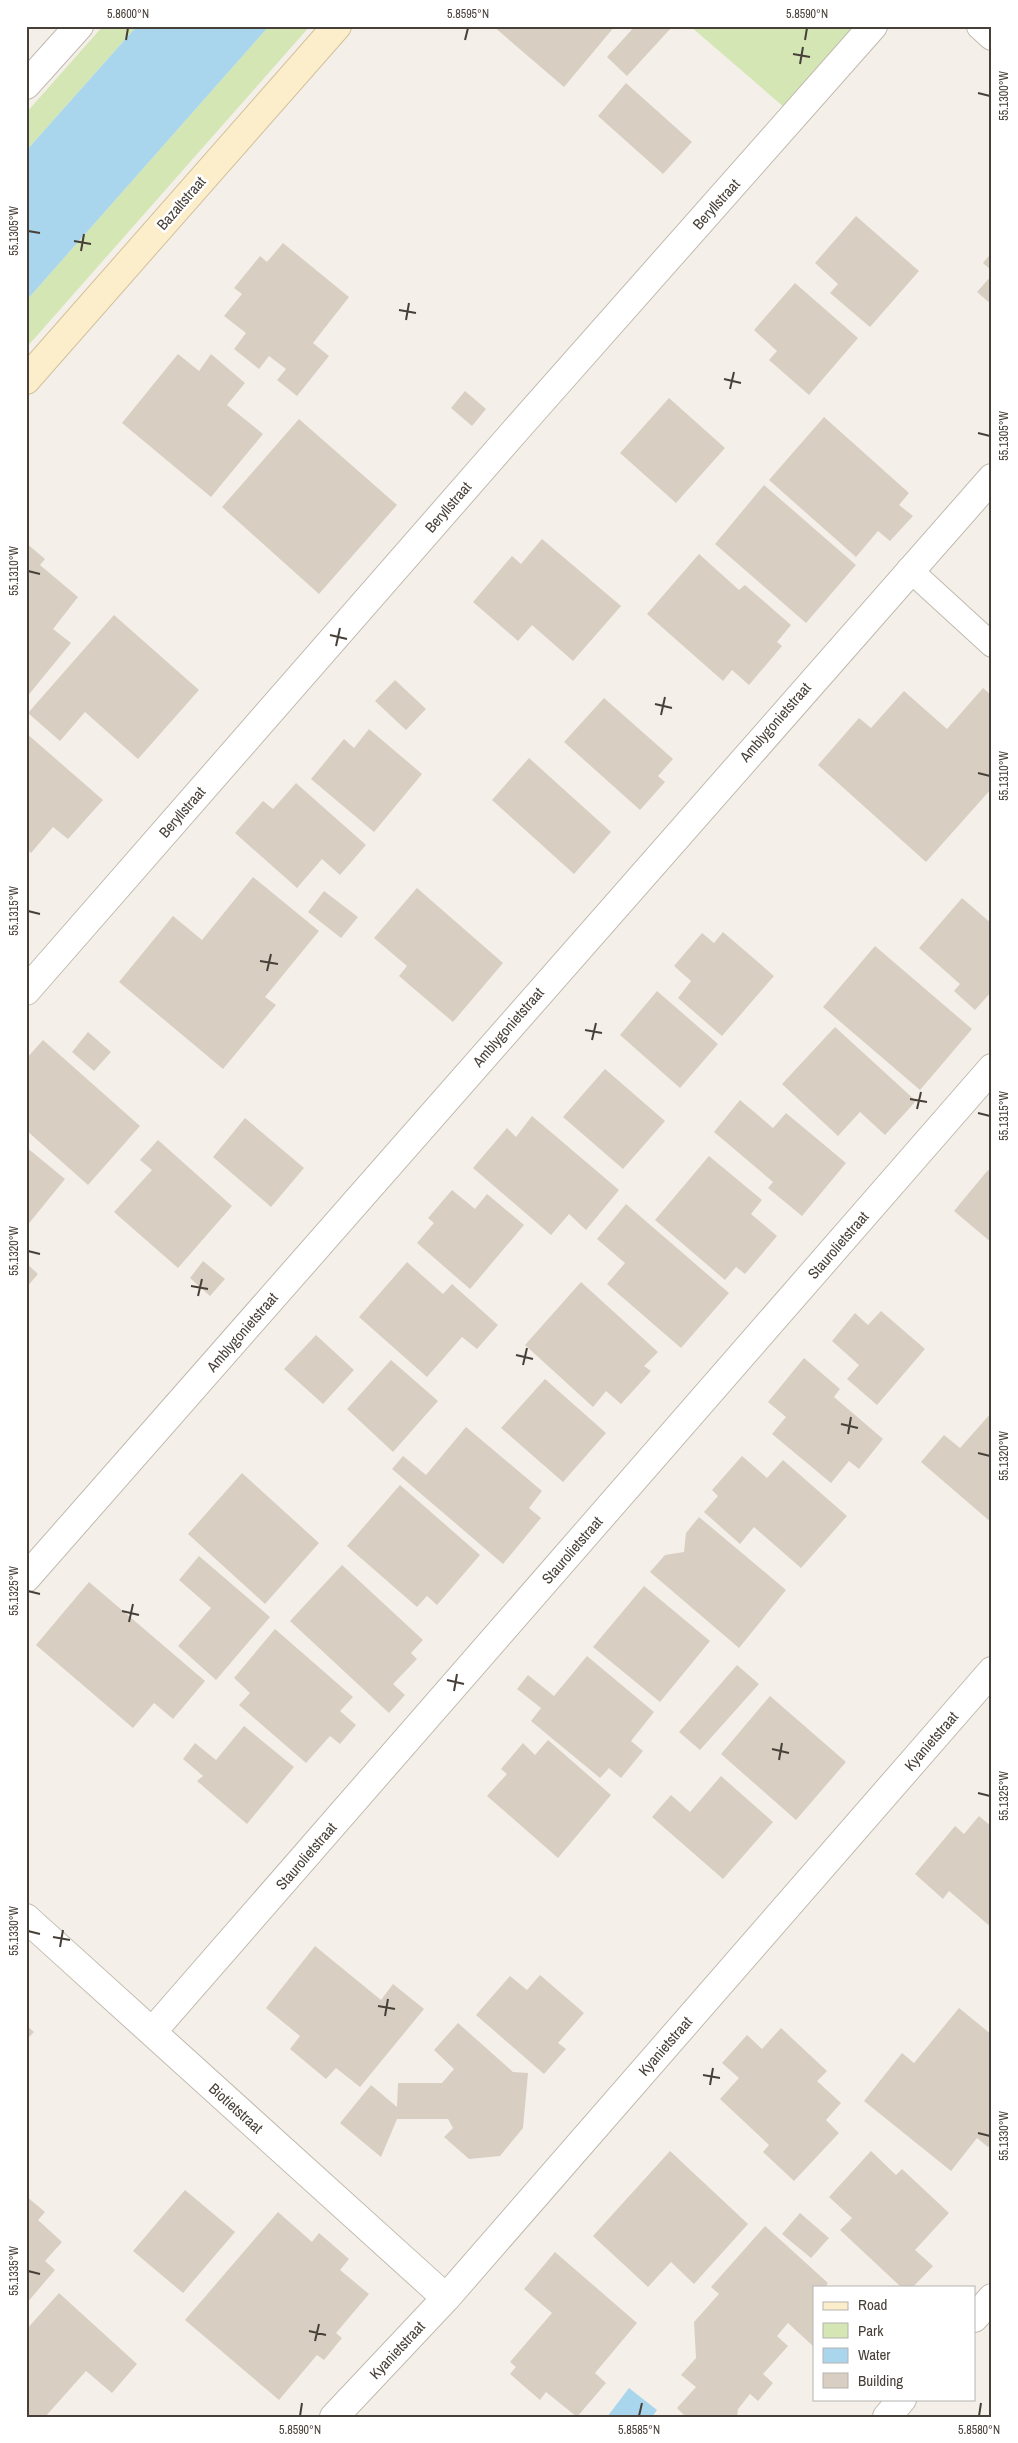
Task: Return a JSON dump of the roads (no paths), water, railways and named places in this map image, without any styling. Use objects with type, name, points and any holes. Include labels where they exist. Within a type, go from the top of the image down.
[{"type":"street","points":[[26,85],[79,26]]},
{"type":"street","name":"Bazaltstraat","points":[[26,380],[337,26]]},
{"type":"street","name":"Beryllstraat","points":[[26,991],[508,438],[873,26]]},
{"type":"street","points":[[981,26],[992,36]]},
{"type":"street","name":"Amblygonietstraat","points":[[26,1578],[910,569],[992,478]]},
{"type":"street","name":"Staurolietstraat","points":[[152,2032],[992,1068]]},
{"type":"street","name":"Kyanietstraat","points":[[334,2417],[446,2298],[992,1671]]},
{"type":"street","name":"Biotietstraat","points":[[26,1918],[446,2298]]},
{"type":"street","points":[[976,2316],[992,2298]]},
{"type":"street","points":[[886,2417],[901,2400]]},
{"type":"lane","points":[[910,569],[992,645]]},
{"type":"water","points":[[137,26],[269,26],[26,301],[26,151]]},
{"type":"water","points":[[629,2388],[657,2410],[652,2417],[607,2417]]}]
